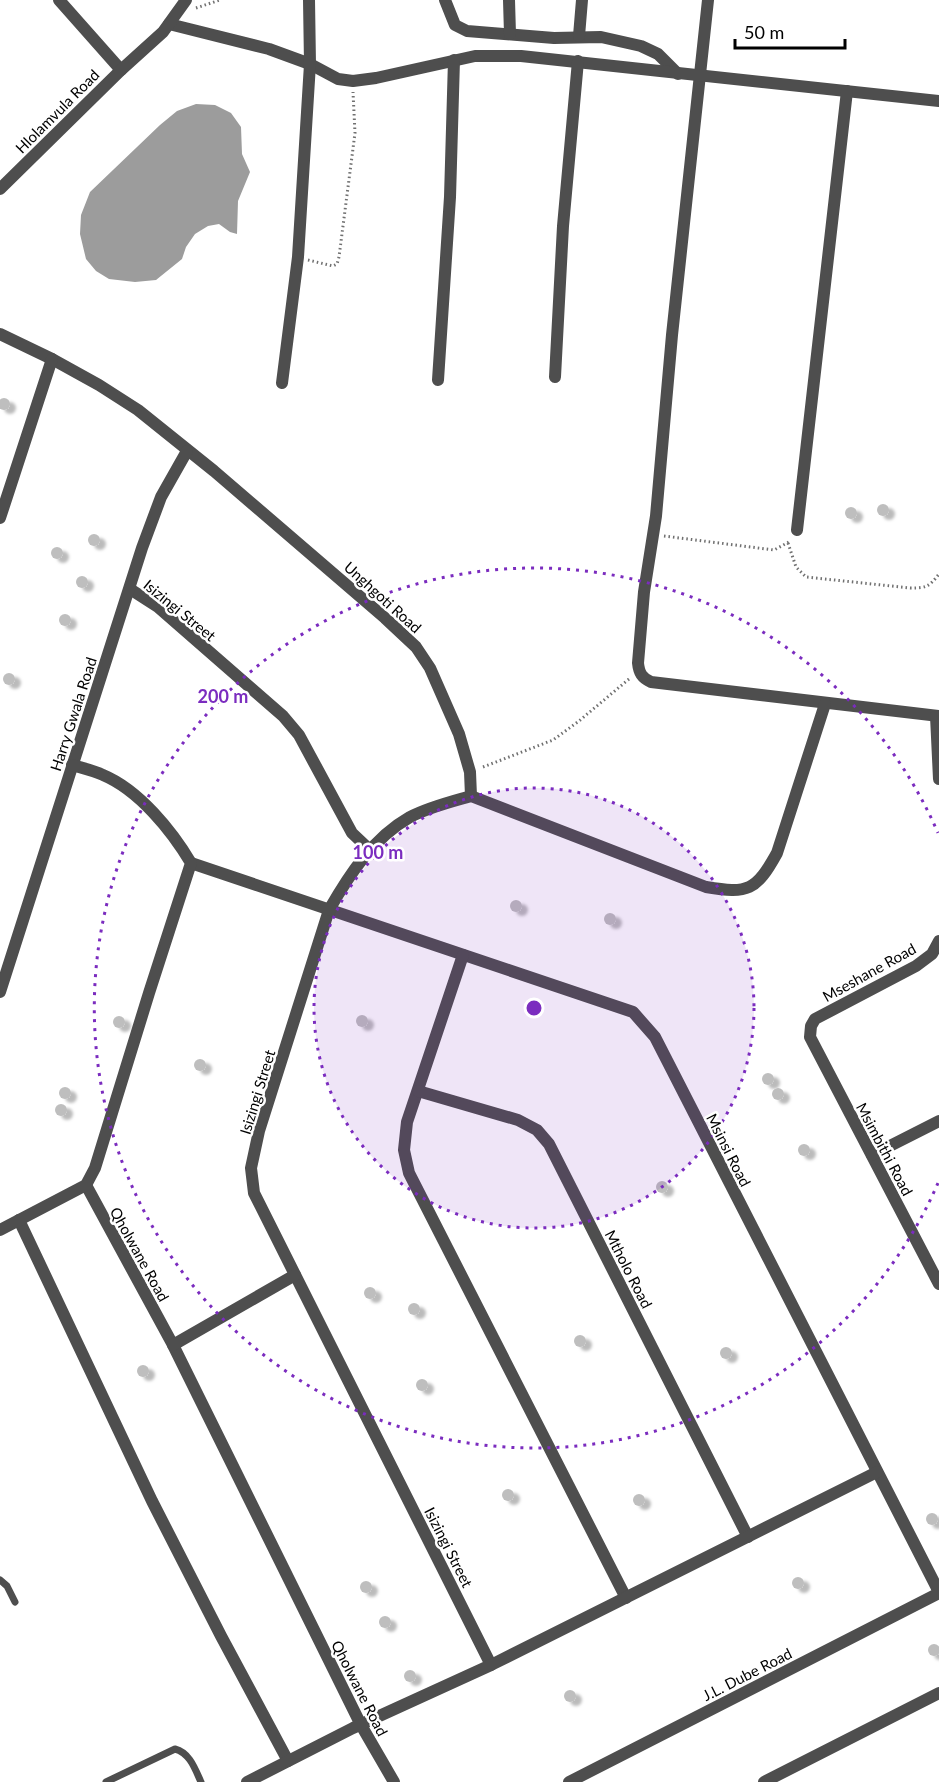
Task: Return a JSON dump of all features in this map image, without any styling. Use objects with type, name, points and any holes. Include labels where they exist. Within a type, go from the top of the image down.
[{"type":"street","name":"Hlolamvula Road","points":[[0,189],[120,70],[59,0]]},
{"type":"street","points":[[282,383],[298,257],[310,64],[309,0]]},
{"type":"street","points":[[445,0],[454,22],[467,32],[554,38],[601,37],[641,46],[658,54],[678,74]]},
{"type":"street","points":[[508,0],[510,34]]},
{"type":"street","points":[[579,36],[582,0]]},
{"type":"street","points":[[708,0],[672,335],[654,534],[642,615],[639,671],[651,682],[726,689],[825,704],[937,716],[939,779]]},
{"type":"street","points":[[120,70],[149,46],[170,24],[183,5]]},
{"type":"street","points":[[170,24],[269,49],[310,64],[338,79],[353,81],[386,76],[454,60],[497,56],[578,61],[678,74],[939,101]]},
{"type":"street","points":[[438,380],[450,197],[454,60]]},
{"type":"street","points":[[555,377],[563,226],[578,61]]},
{"type":"street","points":[[797,530],[847,91]]},
{"type":"street","name":"Unghgoti Road","points":[[0,334],[52,359],[120,398],[223,479],[416,647],[430,668],[459,734],[470,772],[471,796]]},
{"type":"street","points":[[0,518],[52,359]]},
{"type":"street","name":"Harry Gwala Road","points":[[0,992],[161,497],[187,451]]},
{"type":"street","name":"Isizingi Street","points":[[130,589],[158,608],[282,716],[299,735],[352,833],[370,850],[347,878],[328,910],[259,1131],[251,1168],[254,1193],[491,1665]]},
{"type":"street","points":[[370,850],[390,830],[410,817],[439,805],[471,796],[706,887],[734,892],[752,886],[766,873],[777,853],[825,704]]},
{"type":"street","points":[[0,1230],[86,1185],[95,1168],[191,864],[181,846],[131,792],[104,775],[72,765]]},
{"type":"street","name":"Msinsi Road","points":[[191,864],[633,1012],[655,1038],[939,1593]]},
{"type":"street","name":"Mseshane Road","points":[[811,1026],[815,1019],[916,966],[932,954],[939,941]]},
{"type":"street","points":[[463,955],[407,1122],[404,1150],[409,1173],[626,1598]]},
{"type":"street","name":"Msimbithi Road","points":[[811,1026],[810,1037],[938,1281]]},
{"type":"street","name":"Mtholo Road","points":[[418,1091],[518,1120],[537,1130],[549,1144],[748,1537]]},
{"type":"street","points":[[872,1155],[939,1121]]},
{"type":"street","name":"Qholwane Road","points":[[86,1185],[173,1346],[360,1725],[394,1782]]},
{"type":"street","points":[[19,1220],[152,1501],[288,1761]]},
{"type":"street","points":[[173,1346],[295,1275]]},
{"type":"street","points":[[247,1782],[360,1725],[491,1665],[877,1472]]},
{"type":"street","name":"J.L. Dube Road","points":[[569,1782],[939,1593]]},
{"type":"street","points":[[764,1782],[939,1693]]},
{"type":"lane","points":[[0,1580],[7,1586],[15,1602]]},
{"type":"lane","points":[[106,1782],[175,1749],[183,1751],[201,1782]]},
{"type":"path","points":[[183,5],[197,8],[220,0]]},
{"type":"path","points":[[298,257],[333,266],[337,264],[355,133],[353,81]]},
{"type":"path","points":[[654,534],[774,550],[788,543],[797,530]]},
{"type":"path","points":[[788,543],[796,567],[806,577],[924,588],[939,574]]},
{"type":"path","points":[[470,772],[553,740],[639,671]]},
{"type":"shaded area","points":[[196,104],[215,105],[231,113],[241,127],[242,154],[250,172],[238,201],[237,234],[219,224],[208,226],[195,234],[186,247],[182,259],[156,280],[135,282],[109,279],[96,271],[86,259],[80,234],[81,215],[90,192],[160,125],[177,111]]},
{"type":"building","points":[[4,398],[10,404],[4,410],[-2,404]]},
{"type":"building","points":[[885,504],[888,505],[888,515],[881,516],[878,515],[877,508],[878,505]]},
{"type":"building","points":[[853,507],[856,508],[856,518],[849,519],[846,518],[845,511],[846,508]]},
{"type":"building","points":[[96,534],[99,535],[99,545],[92,546],[89,545],[88,538],[89,535]]},
{"type":"building","points":[[59,547],[62,548],[62,558],[55,559],[52,558],[51,551],[52,548]]},
{"type":"building","points":[[84,576],[87,577],[87,587],[80,588],[77,587],[76,580],[77,577]]},
{"type":"building","points":[[67,614],[70,615],[70,625],[63,626],[60,625],[59,618],[60,615]]},
{"type":"building","points":[[11,673],[14,674],[14,684],[7,685],[4,684],[3,677],[4,674]]},
{"type":"building","points":[[518,900],[521,901],[521,911],[514,912],[511,911],[510,904],[511,901]]},
{"type":"building","points":[[612,913],[615,914],[615,924],[608,925],[605,924],[604,917],[605,914]]},
{"type":"building","points":[[364,1015],[367,1016],[367,1026],[360,1027],[357,1026],[356,1019],[357,1016]]},
{"type":"building","points":[[121,1016],[124,1017],[124,1027],[117,1028],[114,1027],[113,1020],[114,1017]]},
{"type":"building","points":[[202,1059],[205,1060],[205,1070],[198,1071],[195,1070],[194,1063],[195,1060]]},
{"type":"building","points":[[770,1073],[773,1074],[773,1084],[766,1085],[763,1084],[762,1077],[763,1074]]},
{"type":"building","points":[[67,1087],[70,1088],[70,1098],[63,1099],[60,1098],[59,1091],[60,1088]]},
{"type":"building","points":[[780,1088],[783,1089],[783,1099],[776,1100],[773,1099],[772,1092],[773,1089]]},
{"type":"building","points":[[63,1104],[66,1105],[66,1115],[59,1116],[56,1115],[55,1108],[56,1105]]},
{"type":"building","points":[[806,1144],[809,1145],[809,1155],[802,1156],[799,1155],[798,1148],[799,1145]]},
{"type":"building","points":[[664,1181],[667,1182],[667,1192],[660,1193],[657,1192],[656,1185],[657,1182]]},
{"type":"building","points":[[372,1287],[375,1288],[375,1298],[368,1299],[365,1298],[364,1291],[365,1288]]},
{"type":"building","points":[[416,1303],[419,1304],[419,1314],[412,1315],[409,1314],[408,1307],[409,1304]]},
{"type":"building","points":[[582,1335],[585,1336],[585,1346],[578,1347],[575,1346],[574,1339],[575,1336]]},
{"type":"building","points":[[728,1347],[731,1348],[731,1358],[724,1359],[721,1358],[720,1351],[721,1348]]},
{"type":"building","points":[[145,1365],[148,1366],[148,1376],[141,1377],[138,1376],[137,1369],[138,1366]]},
{"type":"building","points":[[424,1379],[427,1380],[427,1390],[420,1391],[417,1390],[416,1383],[417,1380]]},
{"type":"building","points":[[510,1489],[513,1490],[513,1500],[506,1501],[503,1500],[502,1493],[503,1490]]},
{"type":"building","points":[[641,1494],[644,1495],[644,1505],[637,1506],[634,1505],[633,1498],[634,1495]]},
{"type":"building","points":[[934,1513],[937,1514],[937,1524],[930,1525],[927,1524],[926,1517],[927,1514]]},
{"type":"building","points":[[800,1577],[803,1578],[803,1588],[796,1589],[793,1588],[792,1581],[793,1578]]},
{"type":"building","points":[[368,1581],[371,1582],[371,1592],[364,1593],[361,1592],[360,1585],[361,1582]]},
{"type":"building","points":[[387,1616],[390,1617],[390,1627],[383,1628],[380,1627],[379,1620],[380,1617]]},
{"type":"building","points":[[936,1644],[940,1650],[936,1656],[932,1656],[928,1648]]},
{"type":"building","points":[[412,1670],[415,1671],[415,1681],[408,1682],[405,1681],[404,1674],[405,1671]]},
{"type":"building","points":[[572,1690],[575,1691],[575,1701],[568,1702],[565,1701],[564,1694],[565,1691]]}]
